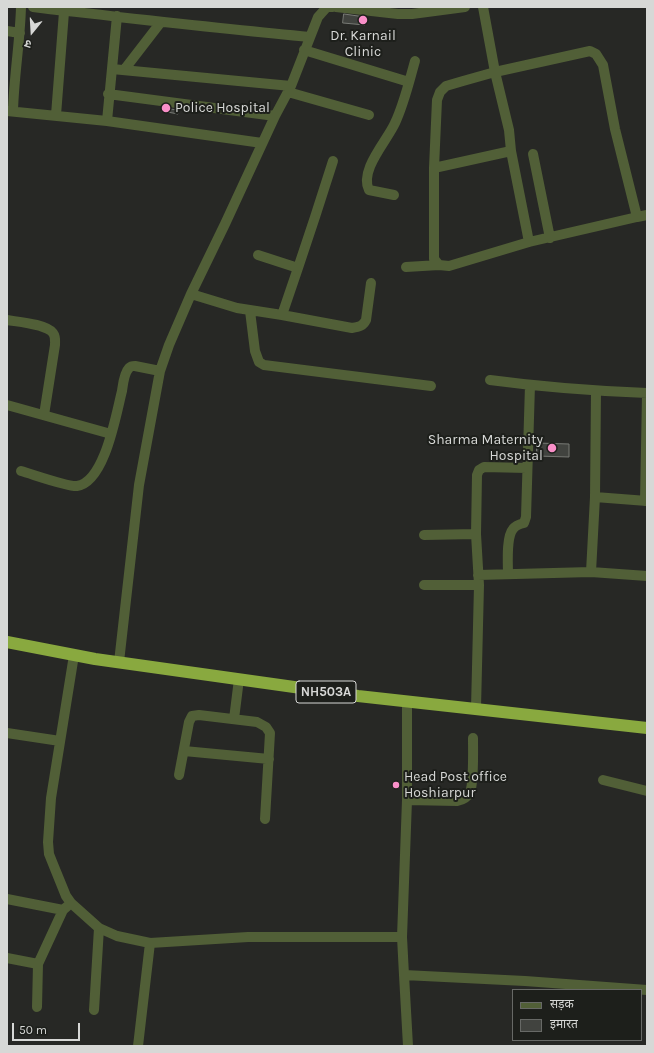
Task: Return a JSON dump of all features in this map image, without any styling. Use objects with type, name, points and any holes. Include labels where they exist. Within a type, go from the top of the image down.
[{"type":"highway","name":"NH503A","points":[[7,642],[119,662],[358,696],[647,728]]},
{"type":"street","points":[[21,7],[20,33],[12,59],[10,111],[107,121],[262,143]]},
{"type":"street","points":[[33,7],[64,12],[117,16],[310,37]]},
{"type":"street","points":[[119,662],[138,485],[160,371],[169,345],[191,294],[275,116],[290,89],[318,17],[323,8],[334,7],[399,10],[412,14],[465,7]]},
{"type":"street","points":[[483,7],[495,72],[509,130],[511,151],[529,242]]},
{"type":"street","points":[[56,115],[64,12]]},
{"type":"street","points":[[107,121],[108,94],[117,16]]},
{"type":"street","points":[[124,70],[162,22]]},
{"type":"street","points":[[7,31],[20,33]]},
{"type":"street","points":[[304,50],[409,82]]},
{"type":"street","points":[[406,267],[439,265],[449,266],[529,242],[642,216],[615,129],[603,65],[596,54],[590,51],[582,52],[495,72],[446,86],[440,92],[437,100],[434,168],[434,259],[439,265]]},
{"type":"street","points":[[394,195],[369,190],[366,186],[366,180],[373,160],[395,124],[415,62]]},
{"type":"street","points":[[112,69],[290,89],[369,115]]},
{"type":"street","points":[[108,94],[275,116]]},
{"type":"street","points":[[434,168],[511,151]]},
{"type":"street","points":[[533,154],[550,238]]},
{"type":"street","points":[[282,315],[333,161]]},
{"type":"street","points":[[258,255],[298,268]]},
{"type":"street","points":[[191,294],[250,311],[282,315],[352,328],[363,325],[366,320],[371,283]]},
{"type":"street","points":[[250,311],[256,357],[264,365],[431,386]]},
{"type":"street","points":[[7,320],[40,326],[50,330],[54,334],[55,346],[44,415]]},
{"type":"street","points":[[21,471],[66,485],[83,485],[92,477],[99,467],[108,447],[128,369],[131,366],[135,366],[160,371]]},
{"type":"street","points":[[490,380],[596,391],[647,393],[646,501],[595,497]]},
{"type":"street","points":[[508,574],[510,533],[513,528],[524,523],[526,517],[530,385]]},
{"type":"street","points":[[590,572],[595,497],[596,391]]},
{"type":"street","points":[[7,405],[111,434]]},
{"type":"street","points":[[476,708],[479,585],[476,534],[477,475],[479,470],[484,467],[527,468]]},
{"type":"street","points":[[424,535],[476,534]]},
{"type":"street","points":[[478,575],[590,572],[647,576]]},
{"type":"street","points":[[424,585],[479,585]]},
{"type":"street","points":[[37,1007],[38,964],[67,906],[49,854],[48,842],[51,798],[74,655]]},
{"type":"street","points":[[234,719],[239,679]]},
{"type":"street","points":[[407,702],[407,800],[402,938],[408,1046]]},
{"type":"street","points":[[179,775],[189,722],[192,716],[199,715],[258,722],[266,727],[270,733],[265,819]]},
{"type":"street","points":[[7,733],[60,741]]},
{"type":"street","points":[[407,800],[457,801],[468,796],[471,788],[473,738]]},
{"type":"street","points":[[184,751],[268,760]]},
{"type":"street","points":[[603,780],[647,791]]},
{"type":"street","points":[[7,899],[67,906],[99,928],[117,936],[150,943],[248,937],[402,938]]},
{"type":"street","points":[[94,1010],[99,928]]},
{"type":"street","points":[[138,1046],[150,943]]},
{"type":"street","points":[[7,958],[38,964]]},
{"type":"street","points":[[404,974],[633,989]]},
{"type":"building","points":[[344,14],[365,17],[365,25],[343,23]]},
{"type":"building","points":[[162,108],[178,110],[178,114],[162,111]]},
{"type":"building","points":[[537,443],[569,444],[569,457],[537,456]]},
{"type":"place","name":"Dr. Karnail Clinic","points":[[363,20]]},
{"type":"place","name":"Police Hospital","points":[[166,108]]},
{"type":"place","name":"Sharma Maternity Hospital","points":[[552,448]]},
{"type":"place","name":"Head Post office Hoshiarpur","points":[[396,785]]}]
